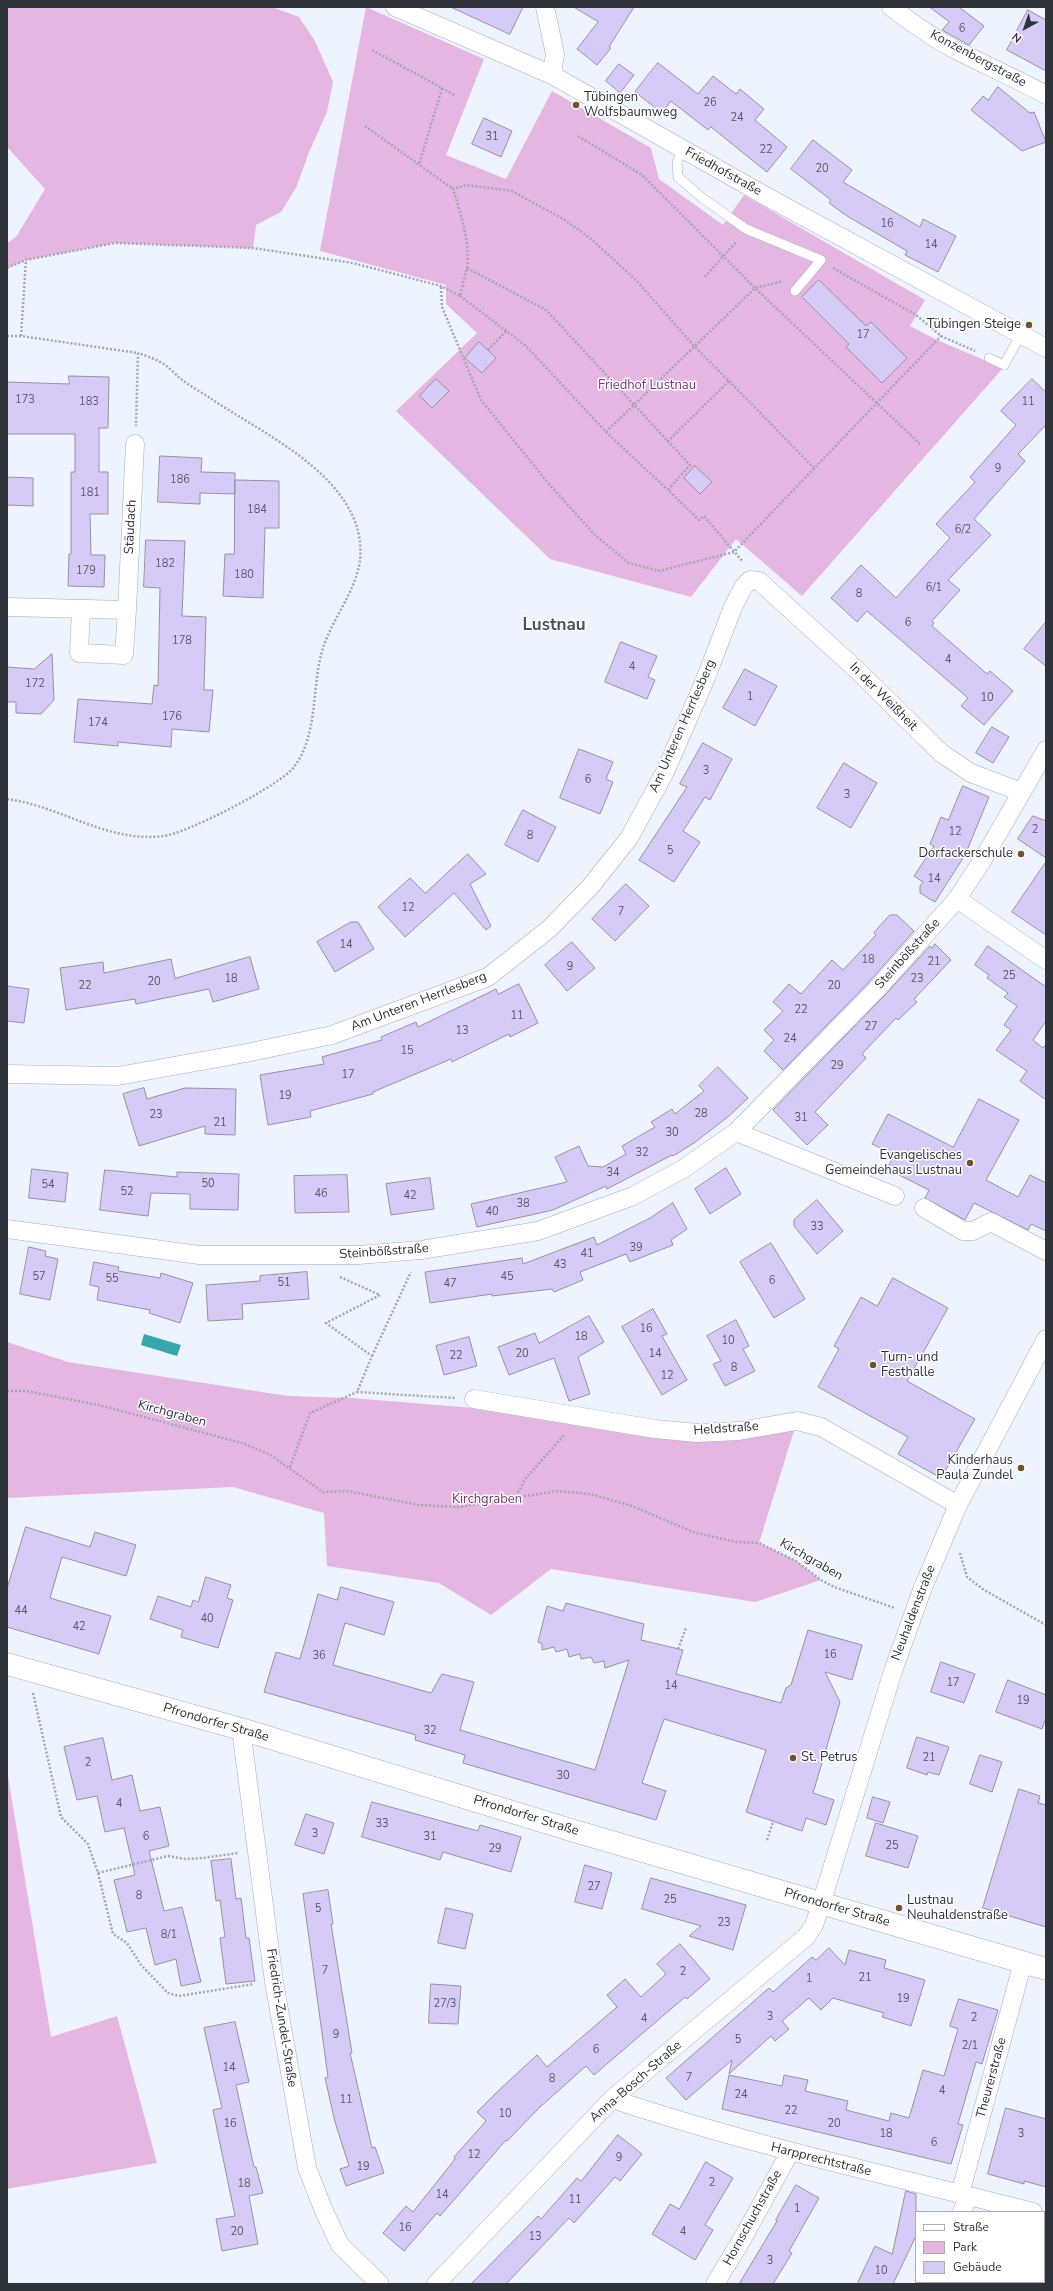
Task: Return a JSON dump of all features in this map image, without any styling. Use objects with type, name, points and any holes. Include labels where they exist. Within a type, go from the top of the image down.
[{"type":"street","name":"Friedhofstraße","points":[[395,7],[552,75],[1046,348]]},
{"type":"street","points":[[546,7],[555,54],[552,75]]},
{"type":"street","name":"Konzenbergstraße","points":[[891,7],[922,30],[957,51],[997,69],[1046,95]]},
{"type":"street","name":"Stäudach","points":[[81,609],[79,652],[124,656],[135,444]]},
{"type":"street","name":"Am Unteren Herrlesberg","points":[[7,1074],[118,1076],[246,1053],[332,1035],[488,978],[549,929],[590,888],[629,838],[665,772],[705,680],[733,607],[744,586],[750,580],[759,581]]},
{"type":"street","name":"In der Weißheit","points":[[759,581],[857,670],[941,753],[971,773],[1021,792]]},
{"type":"street","points":[[7,607],[127,610]]},
{"type":"street","name":"Steinbößstraße","points":[[7,1229],[199,1255],[358,1255],[421,1250],[538,1231],[633,1196],[684,1169],[736,1132],[877,990],[957,899],[982,861],[1046,750]]},
{"type":"street","points":[[957,899],[1046,960]]},
{"type":"street","points":[[736,1132],[895,1196]]},
{"type":"street","points":[[924,1208],[963,1231],[973,1230],[991,1222],[1046,1251]]},
{"type":"street","name":"Neuhaldenstraße","points":[[822,1904],[909,1622],[958,1505],[1046,1339]]},
{"type":"street","name":"Heldstraße","points":[[474,1399],[655,1429],[697,1433],[738,1431],[797,1421],[821,1427],[958,1505]]},
{"type":"street","name":"Pfrondorfer Straße","points":[[7,1664],[241,1729],[571,1830],[1046,1969]]},
{"type":"street","name":"Friedrich-Zundel-Straße","points":[[241,1729],[274,1982],[307,2168],[340,2245],[380,2284]]},
{"type":"street","name":"Anna-Bosch-Straße","points":[[436,2284],[612,2099],[799,1944],[814,1925],[822,1904]]},
{"type":"street","name":"Theurerstraße","points":[[964,2200],[1023,1962]]},
{"type":"street","name":"Harpprechtstraße","points":[[612,2099],[645,2112],[964,2200],[1027,2211]]},
{"type":"street","name":"Hornschuchstraße","points":[[715,2284],[744,2236],[790,2152]]},
{"type":"lane","points":[[682,148],[677,163],[678,178],[711,205],[746,229],[821,260],[796,291]]},
{"type":"lane","points":[[989,358],[1004,365],[1021,334]]},
{"type":"path","points":[[372,50],[454,94]]},
{"type":"path","points":[[419,165],[442,88]]},
{"type":"path","points":[[365,126],[453,189],[461,213],[469,252],[467,268],[460,296]]},
{"type":"path","points":[[578,136],[642,175],[755,288],[920,444]]},
{"type":"path","points":[[453,189],[466,185],[512,191],[565,220],[591,239],[630,275],[695,347],[814,468]]},
{"type":"path","points":[[705,277],[724,257],[746,229]]},
{"type":"path","points":[[7,268],[26,260],[115,243],[253,248],[353,263],[441,286],[460,296],[526,346],[606,432],[699,520],[704,516],[734,552]]},
{"type":"path","points":[[21,336],[26,260]]},
{"type":"path","points":[[821,260],[916,315],[941,336],[977,352]]},
{"type":"path","points":[[467,268],[546,310],[690,465],[668,490]]},
{"type":"path","points":[[606,432],[755,288],[779,282]]},
{"type":"path","points":[[441,286],[442,307],[481,400],[548,483],[595,534],[629,563],[659,571],[734,552],[941,336]]},
{"type":"path","points":[[488,350],[506,331]]},
{"type":"path","points":[[7,336],[21,336],[138,353],[162,363],[183,380],[286,446],[314,467],[336,490],[356,524],[360,546],[359,565],[353,583],[330,629],[323,650],[305,749],[294,769],[275,784],[209,820],[165,836],[140,837],[97,829],[36,805],[7,799]]},
{"type":"path","points":[[135,444],[138,353]]},
{"type":"path","points":[[667,442],[729,381]]},
{"type":"path","points":[[357,1392],[421,1250]]},
{"type":"path","points":[[338,1276],[380,1295],[326,1323],[372,1356]]},
{"type":"path","name":"Kirchgraben","points":[[7,1391],[26,1391],[99,1405],[242,1443],[269,1454],[290,1467],[303,1479],[323,1492],[347,1491],[419,1505],[459,1507],[514,1500],[557,1491],[590,1494],[632,1506],[693,1532],[736,1542],[759,1543],[796,1561],[820,1580],[834,1587],[894,1608],[909,1622]]},
{"type":"path","points":[[290,1467],[310,1413],[357,1392],[474,1399]]},
{"type":"path","points":[[514,1500],[526,1478],[564,1435]]},
{"type":"path","points":[[945,1535],[959,1546],[963,1568],[967,1577],[984,1590],[1046,1625]]},
{"type":"path","points":[[678,1649],[686,1628]]},
{"type":"path","name":"Friedrich-Zundel-Straße","points":[[34,1671],[34,1699],[61,1818],[88,1844],[98,1873],[113,1934],[126,1943],[141,1965],[168,1993],[179,1996],[251,1984]]},
{"type":"path","points":[[767,1840],[773,1822]]},
{"type":"path","points":[[98,1873],[168,1856],[185,1859],[231,1854]]},
{"type":"green space","points":[[7,7],[272,7],[299,17],[315,41],[333,82],[327,112],[309,152],[296,188],[281,212],[256,225],[253,248],[115,243],[26,260],[7,268],[7,243],[16,237],[45,189],[7,147]]},
{"type":"green space","name":"Friedhof Lustnau","points":[[366,7],[484,59],[446,155],[506,179],[552,91],[651,148],[659,179],[723,225],[744,195],[925,300],[910,326],[937,340],[1003,368],[802,596],[736,539],[691,597],[550,559],[396,411],[477,333],[446,304],[446,285],[320,251]]},
{"type":"green space","name":"Kirchgraben","points":[[7,1342],[68,1362],[288,1396],[352,1398],[473,1408],[655,1429],[797,1421],[759,1543],[796,1561],[821,1580],[755,1602],[551,1569],[491,1615],[439,1583],[327,1566],[324,1513],[233,1487],[7,1498]]},
{"type":"green space","points":[[7,1770],[51,2037],[117,2016],[157,2163],[7,2189]]},
{"type":"water","points":[[144,1334],[181,1345],[177,1356],[141,1345]]},
{"type":"building","points":[[451,7],[523,7],[510,34]]},
{"type":"building","points":[[574,7],[634,7],[609,47],[611,48],[597,65],[577,49],[598,22]]},
{"type":"building","points":[[930,7],[959,7],[984,26],[969,45],[942,30],[949,22]]},
{"type":"building","points":[[1028,10],[1046,20],[1046,71],[1007,50]]},
{"type":"building","points":[[658,63],[698,94],[713,76],[736,94],[740,89],[764,109],[755,120],[787,147],[767,172],[711,127],[708,130],[671,101],[662,113],[635,92]]},
{"type":"building","points":[[619,64],[634,75],[620,93],[606,81]]},
{"type":"building","points":[[998,87],[1030,113],[1034,112],[1046,142],[1022,151],[971,110],[983,96],[988,100]]},
{"type":"building","points":[[484,118],[512,131],[501,157],[472,144]]},
{"type":"building","points":[[813,140],[852,170],[843,182],[920,227],[923,219],[956,236],[938,272],[905,255],[907,251],[847,216],[829,203],[831,200],[791,169]]},
{"type":"building","points":[[819,280],[866,326],[871,322],[907,358],[882,383],[846,347],[849,344],[802,297]]},
{"type":"building","points":[[479,342],[496,358],[482,373],[465,358]]},
{"type":"building","points":[[69,376],[109,377],[108,428],[99,428],[99,472],[108,472],[108,514],[90,514],[91,555],[105,555],[104,587],[68,586],[69,554],[71,554],[71,472],[75,472],[75,434],[7,434],[7,382],[69,384]]},
{"type":"building","points":[[436,379],[449,391],[432,408],[420,396]]},
{"type":"building","points":[[1032,379],[1046,392],[1046,425],[1018,454],[1025,461],[974,519],[991,535],[948,580],[960,590],[932,621],[934,623],[932,626],[987,674],[990,671],[1013,691],[984,725],[961,706],[968,698],[867,611],[857,622],[831,598],[861,565],[896,598],[950,538],[936,524],[975,482],[970,477],[1016,425],[1001,411]]},
{"type":"building","points":[[160,456],[202,458],[201,472],[235,473],[235,494],[200,493],[200,504],[158,502]]},
{"type":"building","points":[[695,466],[712,482],[700,494],[684,478]]},
{"type":"building","points":[[7,477],[33,478],[33,506],[7,505]]},
{"type":"building","points":[[235,480],[279,481],[279,528],[265,528],[263,598],[223,596],[225,554],[234,554]]},
{"type":"building","points":[[146,540],[185,541],[182,616],[206,617],[204,690],[213,690],[209,732],[172,729],[171,747],[118,742],[118,746],[74,742],[78,699],[152,704],[154,685],[158,686],[160,588],[144,587]]},
{"type":"building","points":[[1046,622],[1046,666],[1024,649]]},
{"type":"building","points":[[621,642],[657,656],[648,677],[655,680],[647,699],[605,682]]},
{"type":"building","points":[[52,654],[54,700],[41,714],[16,713],[16,702],[7,702],[7,667],[34,669]]},
{"type":"building","points":[[745,669],[777,686],[755,726],[723,708]]},
{"type":"building","points":[[992,727],[1009,737],[993,763],[976,753]]},
{"type":"building","points":[[703,743],[732,759],[710,800],[705,797],[683,831],[700,842],[674,882],[639,860],[687,787],[680,784]]},
{"type":"building","points":[[579,749],[613,762],[606,779],[613,782],[600,814],[560,798]]},
{"type":"building","points":[[844,763],[877,783],[851,828],[817,808]]},
{"type":"building","points":[[963,786],[989,797],[965,855],[935,902],[920,893],[920,886],[923,882],[914,876],[934,846],[930,844],[941,817],[948,820]]},
{"type":"building","points":[[523,810],[556,827],[538,862],[505,845]]},
{"type":"building","points":[[1033,816],[1046,821],[1046,858],[1018,839]]},
{"type":"building","points":[[468,854],[486,874],[470,884],[491,926],[486,930],[454,893],[405,937],[378,907],[410,878],[425,893]]},
{"type":"building","points":[[1046,862],[1046,935],[1012,912]]},
{"type":"building","points":[[626,884],[649,906],[615,941],[592,919]]},
{"type":"building","points":[[890,915],[897,915],[914,931],[869,982],[783,1070],[764,1051],[774,1040],[764,1030],[783,1011],[773,1002],[789,984],[801,994],[832,960],[843,970],[876,935],[874,933]]},
{"type":"building","points":[[351,922],[358,922],[374,949],[335,972],[317,942]]},
{"type":"building","points":[[572,942],[595,968],[567,991],[545,965]]},
{"type":"building","points":[[935,944],[951,960],[914,999],[917,1002],[898,1020],[896,1018],[862,1054],[866,1058],[815,1112],[828,1125],[807,1145],[773,1110],[884,996],[930,946],[932,948]]},
{"type":"building","points":[[988,946],[1046,987],[1046,1021],[1033,1040],[1043,1048],[1046,1044],[1046,1100],[1020,1081],[1027,1071],[996,1050],[1011,1030],[1004,1025],[1017,1006],[1004,997],[1008,993],[987,978],[989,975],[975,965]]},
{"type":"building","points":[[250,957],[259,989],[213,1002],[209,989],[136,1004],[135,999],[66,1010],[60,968],[103,962],[104,973],[171,959],[175,978]]},
{"type":"building","points":[[519,984],[538,1023],[510,1037],[509,1034],[452,1062],[451,1059],[373,1092],[373,1094],[310,1111],[311,1117],[268,1125],[260,1075],[324,1064],[322,1057],[382,1040],[381,1037],[416,1022],[418,1027],[496,989],[498,994]]},
{"type":"building","points":[[7,986],[29,989],[24,1023],[7,1021]]},
{"type":"building","points":[[718,1067],[748,1098],[729,1116],[694,1143],[673,1156],[672,1155],[607,1189],[606,1186],[553,1210],[477,1227],[471,1204],[567,1182],[555,1157],[579,1146],[588,1166],[603,1167],[626,1154],[622,1146],[655,1127],[651,1122],[672,1109],[675,1114],[704,1091],[699,1086]]},
{"type":"building","points":[[144,1088],[147,1099],[185,1088],[236,1089],[235,1135],[205,1134],[205,1126],[139,1146],[123,1094]]},
{"type":"building","points":[[979,1099],[1019,1120],[986,1180],[1018,1197],[1030,1175],[1046,1183],[1046,1231],[1031,1224],[1028,1230],[974,1203],[965,1220],[925,1198],[929,1190],[887,1169],[894,1155],[872,1144],[888,1114],[953,1147]]},
{"type":"building","points":[[726,1168],[741,1194],[710,1214],[695,1189]]},
{"type":"building","points":[[32,1169],[68,1173],[65,1202],[29,1198]]},
{"type":"building","points":[[105,1170],[177,1177],[177,1172],[239,1174],[238,1210],[190,1209],[190,1194],[151,1193],[148,1216],[100,1210]]},
{"type":"building","points":[[347,1175],[349,1212],[295,1213],[294,1176]]},
{"type":"building","points":[[430,1178],[434,1209],[391,1215],[386,1184]]},
{"type":"building","points":[[817,1200],[843,1231],[817,1254],[794,1226],[794,1220]]},
{"type":"building","points":[[673,1203],[687,1229],[671,1240],[673,1245],[630,1262],[626,1254],[580,1272],[583,1280],[554,1292],[552,1289],[492,1296],[492,1294],[430,1303],[425,1272],[522,1258],[523,1264],[594,1237],[597,1245],[650,1218]]},
{"type":"building","points":[[771,1243],[805,1299],[774,1318],[740,1262]]},
{"type":"building","points":[[29,1247],[46,1251],[45,1256],[58,1259],[50,1300],[20,1294]]},
{"type":"building","points":[[94,1262],[119,1267],[118,1271],[160,1278],[161,1273],[193,1283],[180,1323],[149,1313],[150,1310],[97,1300],[99,1287],[90,1285]]},
{"type":"building","points":[[307,1272],[309,1299],[242,1304],[243,1319],[208,1321],[206,1285],[260,1281],[260,1276]]},
{"type":"building","name":"Turn- und Festhalle","points":[[893,1278],[948,1308],[907,1381],[975,1419],[941,1478],[898,1454],[908,1437],[818,1387],[839,1349],[834,1346],[861,1297],[877,1306]]},
{"type":"building","points":[[653,1309],[667,1334],[662,1336],[687,1380],[662,1395],[622,1327]]},
{"type":"building","points":[[589,1316],[604,1342],[578,1357],[590,1394],[569,1401],[554,1358],[509,1375],[498,1347],[535,1333],[539,1343]]},
{"type":"building","points":[[736,1320],[749,1346],[743,1349],[755,1371],[725,1386],[713,1364],[721,1361],[707,1336]]},
{"type":"building","points":[[469,1337],[477,1366],[444,1375],[436,1346]]},
{"type":"building","points":[[26,1527],[90,1547],[95,1532],[136,1545],[126,1576],[62,1557],[50,1598],[111,1616],[99,1654],[7,1627],[7,1589]]},
{"type":"building","points":[[206,1577],[231,1585],[227,1598],[233,1600],[218,1648],[181,1637],[183,1630],[150,1619],[158,1596],[191,1607],[193,1600],[198,1602]]},
{"type":"building","points":[[341,1587],[394,1602],[384,1635],[345,1623],[333,1665],[431,1693],[442,1674],[474,1682],[460,1730],[595,1770],[629,1660],[605,1668],[604,1661],[594,1663],[591,1657],[581,1659],[580,1654],[569,1657],[567,1649],[556,1652],[554,1647],[542,1650],[542,1644],[538,1642],[547,1606],[563,1611],[566,1603],[644,1624],[641,1640],[683,1650],[676,1674],[781,1703],[786,1688],[791,1685],[808,1630],[862,1645],[852,1680],[825,1672],[840,1702],[813,1793],[834,1800],[826,1825],[806,1818],[802,1831],[746,1812],[766,1750],[664,1719],[642,1783],[666,1791],[656,1820],[463,1763],[465,1755],[415,1740],[416,1735],[264,1692],[276,1652],[300,1659],[318,1594],[337,1600]]},
{"type":"building","points":[[941,1662],[975,1674],[964,1703],[931,1692]]},
{"type":"building","points":[[1008,1680],[1046,1695],[1046,1718],[1042,1729],[996,1712]]},
{"type":"building","points":[[917,1737],[949,1747],[939,1775],[928,1772],[927,1775],[907,1768]]},
{"type":"building","points":[[103,1738],[112,1780],[132,1775],[140,1811],[160,1807],[169,1846],[149,1851],[164,1911],[182,1907],[201,1982],[181,1986],[176,1959],[155,1965],[146,1928],[127,1932],[114,1880],[135,1875],[124,1828],[105,1832],[97,1796],[77,1800],[64,1747]]},
{"type":"building","points":[[980,1755],[1002,1762],[992,1792],[970,1784]]},
{"type":"building","points":[[1019,1789],[1040,1796],[1038,1803],[1046,1805],[1046,1927],[983,1908]]},
{"type":"building","points":[[873,1797],[890,1802],[883,1823],[867,1818]]},
{"type":"building","points":[[372,1802],[478,1831],[480,1825],[521,1837],[511,1872],[443,1852],[440,1860],[362,1837]]},
{"type":"building","points":[[306,1814],[334,1823],[324,1854],[295,1845]]},
{"type":"building","points":[[876,1823],[918,1836],[908,1868],[866,1856]]},
{"type":"building","points":[[231,1859],[236,1899],[241,1898],[246,1938],[249,1938],[255,1981],[226,1984],[220,1938],[225,1937],[220,1900],[216,1901],[211,1861]]},
{"type":"building","points":[[585,1865],[612,1873],[602,1909],[575,1902]]},
{"type":"building","points":[[651,1878],[746,1905],[733,1950],[689,1936],[701,1926],[642,1909]]},
{"type":"building","points":[[328,1890],[333,1924],[331,1924],[352,2053],[350,2053],[372,2148],[375,2147],[384,2173],[346,2186],[340,2169],[349,2166],[335,2122],[325,2078],[328,2077],[303,1894]]},
{"type":"building","points":[[446,1908],[473,1914],[465,1949],[438,1943]]},
{"type":"building","points":[[680,1944],[710,1979],[687,1999],[685,1997],[594,2075],[586,2066],[539,2108],[507,2141],[506,2140],[440,2216],[437,2213],[404,2251],[383,2233],[406,2206],[413,2212],[455,2159],[454,2157],[486,2121],[477,2112],[497,2092],[537,2055],[547,2067],[617,2007],[607,1995],[625,1979],[641,1997],[666,1974],[657,1964]]},
{"type":"building","points":[[829,1948],[845,1965],[849,1950],[886,1960],[884,1968],[925,1980],[911,2026],[882,2017],[884,2013],[833,1998],[821,2010],[809,1998],[782,2021],[789,2029],[775,2041],[771,2036],[729,2074],[732,2060],[686,2100],[666,2078],[769,1988],[773,1992],[812,1957],[816,1960]]},
{"type":"building","points":[[431,1984],[461,1986],[458,2024],[429,2023]]},
{"type":"building","points":[[959,1999],[998,2010],[982,2064],[976,2062],[958,2124],[963,2125],[951,2164],[722,2109],[729,2075],[782,2086],[784,2075],[808,2080],[805,2091],[848,2101],[846,2110],[889,2121],[891,2113],[909,2118],[923,2070],[944,2076],[958,2029],[950,2026]]},
{"type":"building","points":[[235,2022],[249,2082],[236,2085],[254,2167],[256,2167],[263,2193],[249,2196],[258,2244],[222,2251],[216,2219],[235,2216],[213,2110],[222,2108],[204,2028]]},
{"type":"building","points":[[1006,2108],[1046,2119],[1046,2187],[1024,2181],[1024,2184],[988,2174]]},
{"type":"building","points":[[618,2135],[642,2154],[620,2181],[615,2177],[574,2223],[569,2218],[506,2284],[471,2284],[538,2216],[541,2219],[577,2178],[581,2181]]},
{"type":"building","points":[[706,2162],[733,2178],[705,2225],[713,2230],[695,2260],[652,2234],[670,2204],[679,2209]]},
{"type":"building","points":[[796,2185],[819,2198],[789,2251],[792,2253],[773,2284],[739,2284],[777,2221],[776,2220]]},
{"type":"building","points":[[906,2191],[916,2194],[915,2238],[893,2284],[857,2284],[875,2246],[892,2254]]},
{"type":"place","name":"Tübingen Wolfsbaumweg","points":[[576,105]]},
{"type":"place","name":"Tübingen Steige","points":[[1029,325]]},
{"type":"place","name":"Dorfackerschule","points":[[1021,854]]},
{"type":"place","name":"Evangelisches Gemeindehaus Lustnau","points":[[970,1163]]},
{"type":"place","name":"Turn- und Festhalle","points":[[873,1365]]},
{"type":"place","name":"Kinderhaus Paula Zundel","points":[[1021,1468]]},
{"type":"place","name":"St. Petrus","points":[[793,1758]]},
{"type":"place","name":"Lustnau Neuhaldenstraße","points":[[899,1908]]},
{"type":"district","name":"Lustnau","points":[[554,626]]}]
